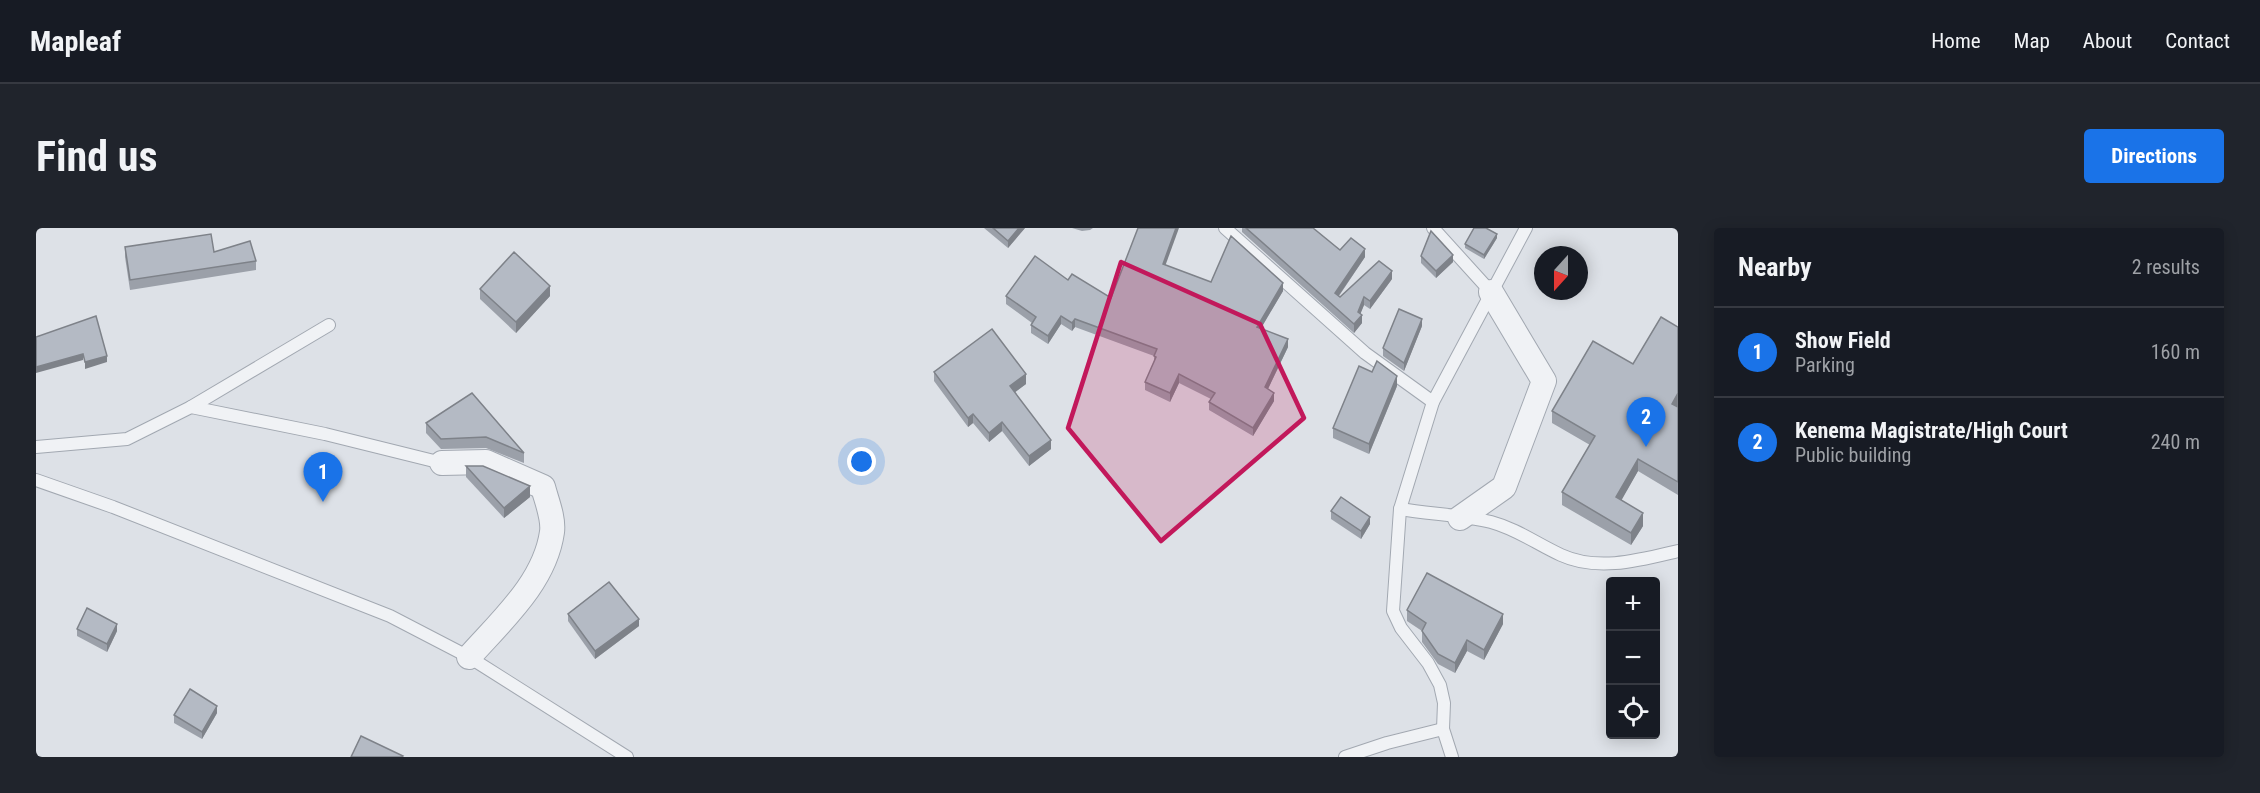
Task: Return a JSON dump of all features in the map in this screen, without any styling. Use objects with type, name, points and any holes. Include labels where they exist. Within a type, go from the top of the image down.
[{"type":"street","points":[[1460,518],[1504,487],[1544,381],[1491,292]]},
{"type":"street","points":[[442,463],[486,462],[543,486],[553,530],[543,565],[520,599],[469,657]]},
{"type":"lane","points":[[1225,228],[1365,353],[1433,402]]},
{"type":"lane","points":[[1433,228],[1491,292]]},
{"type":"lane","points":[[1452,757],[1443,729],[1444,703],[1440,686],[1428,663],[1401,628],[1393,611],[1400,510],[1433,402],[1526,228]]},
{"type":"lane","points":[[36,447],[128,439],[191,407],[329,325]]},
{"type":"lane","points":[[191,407],[326,434],[442,463]]},
{"type":"lane","points":[[36,480],[292,576],[342,599],[390,616],[469,657],[627,757]]},
{"type":"lane","points":[[1400,510],[1489,522],[1522,533],[1562,555],[1586,563],[1616,563],[1678,552]]},
{"type":"lane","points":[[1345,757],[1387,743],[1443,729]]},
{"type":"highlighted area","points":[[1121,262],[1260,324],[1304,418],[1161,541],[1068,428]]},
{"type":"building","points":[[993,228],[1019,228],[1008,241]]},
{"type":"building","points":[[1138,228],[1176,228],[1163,264],[1211,282],[1231,236],[1283,283],[1257,327],[1288,339],[1265,387],[1274,393],[1253,428],[1209,402],[1215,393],[1179,374],[1170,393],[1145,382],[1157,349],[1075,319],[1072,323],[1061,316],[1048,336],[1031,325],[1036,317],[1006,296],[1035,256],[1068,280],[1072,274],[1111,298]]},
{"type":"building","points":[[1246,228],[1313,228],[1340,250],[1351,238],[1365,249],[1335,293],[1340,297],[1379,261],[1392,271],[1370,301],[1364,297],[1358,312],[1362,315],[1354,324]]},
{"type":"building","points":[[1474,228],[1486,228],[1497,234],[1484,255],[1465,244]]},
{"type":"building","points":[[1431,231],[1453,255],[1436,271],[1421,256]]},
{"type":"building","points":[[211,234],[214,252],[250,241],[256,261],[130,280],[125,247]]},
{"type":"building","points":[[514,252],[550,286],[516,322],[480,289]]},
{"type":"building","points":[[1399,309],[1422,319],[1404,363],[1383,348]]},
{"type":"building","points":[[96,316],[107,356],[85,362],[83,354],[36,367],[36,337]]},
{"type":"building","points":[[1661,317],[1678,327],[1678,393],[1672,404],[1678,407],[1678,482],[1638,459],[1616,497],[1643,513],[1631,533],[1562,492],[1595,436],[1552,411],[1593,341],[1633,364]]},
{"type":"building","points":[[992,329],[1026,374],[1010,386],[1051,440],[1029,456],[1002,422],[989,433],[973,414],[968,418],[934,372]]},
{"type":"building","points":[[1377,361],[1397,376],[1369,444],[1333,428],[1359,366],[1372,372]]},
{"type":"building","points":[[472,393],[524,453],[486,437],[441,439],[426,423]]},
{"type":"building","points":[[466,466],[483,466],[530,486],[504,508]]},
{"type":"building","points":[[1341,497],[1370,517],[1361,531],[1331,511]]},
{"type":"building","points":[[1427,573],[1503,614],[1484,650],[1467,640],[1455,663],[1438,654],[1422,631],[1426,623],[1407,610]]},
{"type":"building","points":[[609,582],[639,619],[595,651],[568,614]]},
{"type":"building","points":[[87,608],[117,624],[107,644],[77,629]]},
{"type":"building","points":[[190,689],[217,706],[202,732],[174,715]]},
{"type":"building","points":[[361,736],[403,756],[351,757]]},
{"type":"place","name":"Kenema Magistrate/High Court","points":[[1646,447]]},
{"type":"place","name":"Show Field","points":[[323,502]]}]
